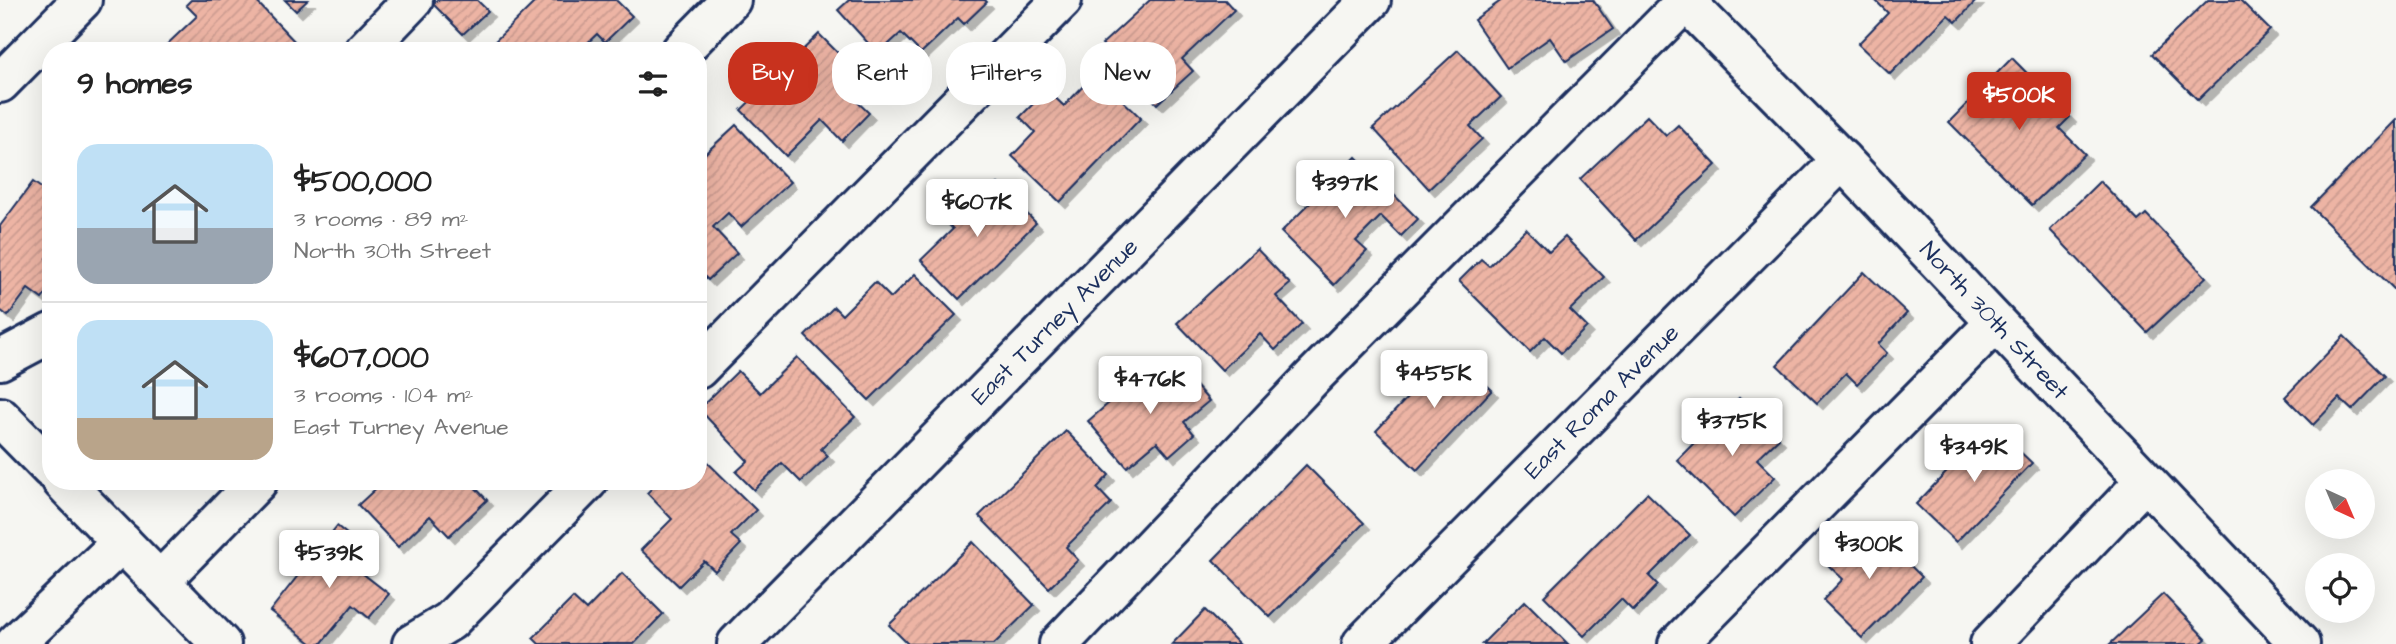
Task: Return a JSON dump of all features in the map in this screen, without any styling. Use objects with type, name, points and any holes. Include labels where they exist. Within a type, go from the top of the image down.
[{"type":"street","points":[[0,83],[82,0]]},
{"type":"street","points":[[373,42],[414,0]]},
{"type":"street","points":[[690,42],[731,0]]},
{"type":"street","points":[[707,360],[1062,0]]},
{"type":"street","name":"East Turney Avenue","points":[[737,644],[1371,0]]},
{"type":"street","points":[[1059,644],[1312,378],[1686,1]]},
{"type":"street","name":"North 30th Street","points":[[1686,1],[1842,160],[2300,644]]},
{"type":"street","name":"East Roma Avenue","points":[[1362,644],[1842,160]]},
{"type":"street","points":[[1678,644],[1996,323]]},
{"type":"street","points":[[0,360],[42,337]]},
{"type":"street","points":[[0,417],[42,460]]},
{"type":"street","points":[[1990,644],[2145,481]]},
{"type":"street","points":[[71,490],[221,644]]},
{"type":"street","points":[[161,580],[249,490]]},
{"type":"street","points":[[412,644],[450,621],[579,490]]},
{"type":"street","points":[[15,644],[122,542]]},
{"type":"building","points":[[191,0],[255,0],[295,42],[170,42],[197,16],[186,5]]},
{"type":"building","points":[[285,0],[308,0],[296,11]]},
{"type":"building","points":[[437,0],[477,0],[488,11],[463,34],[433,4]]},
{"type":"building","points":[[537,0],[616,0],[632,16],[605,42],[597,34],[589,42],[494,42]]},
{"type":"building","points":[[849,0],[987,2],[964,24],[958,18],[932,43],[910,42],[901,33],[891,42],[867,42],[838,10]]},
{"type":"building","points":[[1150,0],[1225,0],[1234,10],[1182,59],[1193,71],[1176,87],[1176,42],[1104,42]]},
{"type":"building","points":[[1502,0],[1593,0],[1613,29],[1566,61],[1550,38],[1507,68],[1474,20]]},
{"type":"building","points":[[1875,0],[1977,0],[1956,22],[1948,15],[1890,74],[1858,44],[1888,13]]},
{"type":"building","points":[[2208,0],[2240,0],[2270,30],[2198,100],[2152,54]]},
{"type":"building","points":[[819,34],[832,47],[832,105],[861,105],[869,113],[842,141],[822,120],[786,156],[741,110],[746,105],[818,105],[818,42],[811,42]]},
{"type":"building","points":[[1458,50],[1501,97],[1470,126],[1482,139],[1429,189],[1373,128]]},
{"type":"building","points":[[2012,58],[2070,117],[2059,128],[2085,154],[2032,205],[1949,122]]},
{"type":"building","points":[[1080,89],[1080,105],[1127,105],[1141,118],[1060,202],[1012,156],[1035,132],[1020,117],[1032,105],[1066,104]]},
{"type":"building","points":[[1647,116],[1666,136],[1678,125],[1716,165],[1636,240],[1580,179]]},
{"type":"building","points":[[2396,120],[2396,289],[2395,290],[2311,207]]},
{"type":"building","points":[[736,125],[790,182],[741,227],[728,213],[713,227],[737,253],[708,280],[707,279],[707,152]]},
{"type":"building","points":[[1356,157],[1418,219],[1401,236],[1381,216],[1356,241],[1367,251],[1334,285],[1281,232]]},
{"type":"building","points":[[2100,181],[2138,221],[2146,214],[2206,277],[2147,332],[2050,230]]},
{"type":"building","points":[[33,182],[42,188],[42,299],[28,289],[8,316],[0,310],[0,226]]},
{"type":"building","points":[[998,184],[1036,223],[959,299],[921,260],[953,229],[940,215],[961,195],[973,208]]},
{"type":"building","points":[[1526,229],[1549,252],[1565,237],[1604,277],[1570,310],[1587,327],[1561,353],[1545,337],[1530,352],[1459,281],[1481,259],[1489,266]]},
{"type":"building","points":[[1257,249],[1290,284],[1276,296],[1302,324],[1275,350],[1260,334],[1222,370],[1177,323]]},
{"type":"building","points":[[1864,272],[1907,313],[1878,344],[1887,353],[1857,384],[1846,373],[1817,403],[1777,365]]},
{"type":"building","points":[[915,274],[956,315],[869,400],[805,336],[834,307],[842,315],[875,282],[891,298]]},
{"type":"building","points":[[2344,336],[2385,376],[2352,410],[2339,398],[2313,425],[2285,397]]},
{"type":"building","points":[[1451,351],[1492,390],[1417,470],[1376,431]]},
{"type":"building","points":[[797,357],[855,417],[821,449],[828,456],[801,482],[782,463],[754,490],[736,472],[748,461],[707,417],[707,401],[738,371],[760,393]]},
{"type":"building","points":[[1177,364],[1209,401],[1184,422],[1194,434],[1169,456],[1157,442],[1127,467],[1088,421],[1139,377],[1148,389]]},
{"type":"building","points":[[1739,398],[1779,438],[1757,459],[1775,477],[1734,517],[1677,460]]},
{"type":"building","points":[[1992,425],[2032,463],[1956,542],[1916,504]]},
{"type":"building","points":[[1066,431],[1109,475],[1097,488],[1111,503],[1066,547],[1078,560],[1049,588],[979,516]]},
{"type":"building","points":[[707,462],[756,510],[731,535],[741,544],[715,571],[704,561],[679,586],[641,550],[672,519],[647,493],[650,490],[707,490]]},
{"type":"building","points":[[1306,465],[1364,523],[1270,617],[1213,560]]},
{"type":"building","points":[[374,490],[478,490],[487,500],[449,536],[430,516],[398,547],[358,505]]},
{"type":"building","points":[[1647,493],[1690,535],[1649,576],[1658,585],[1633,611],[1621,599],[1584,636],[1544,596]]},
{"type":"building","points":[[1869,525],[1922,577],[1862,638],[1823,600],[1843,579],[1829,566]]},
{"type":"building","points":[[337,526],[370,553],[357,569],[389,594],[369,618],[353,605],[321,644],[312,644],[270,611]]},
{"type":"building","points":[[973,542],[1034,605],[994,644],[908,644],[889,625]]},
{"type":"building","points":[[622,573],[663,614],[634,644],[539,644],[533,638],[573,598],[586,610]]},
{"type":"building","points":[[2163,594],[2206,639],[2200,644],[2110,644]]},
{"type":"building","points":[[1525,601],[1568,644],[1482,644]]},
{"type":"building","points":[[1205,610],[1239,644],[1172,644]]}]
